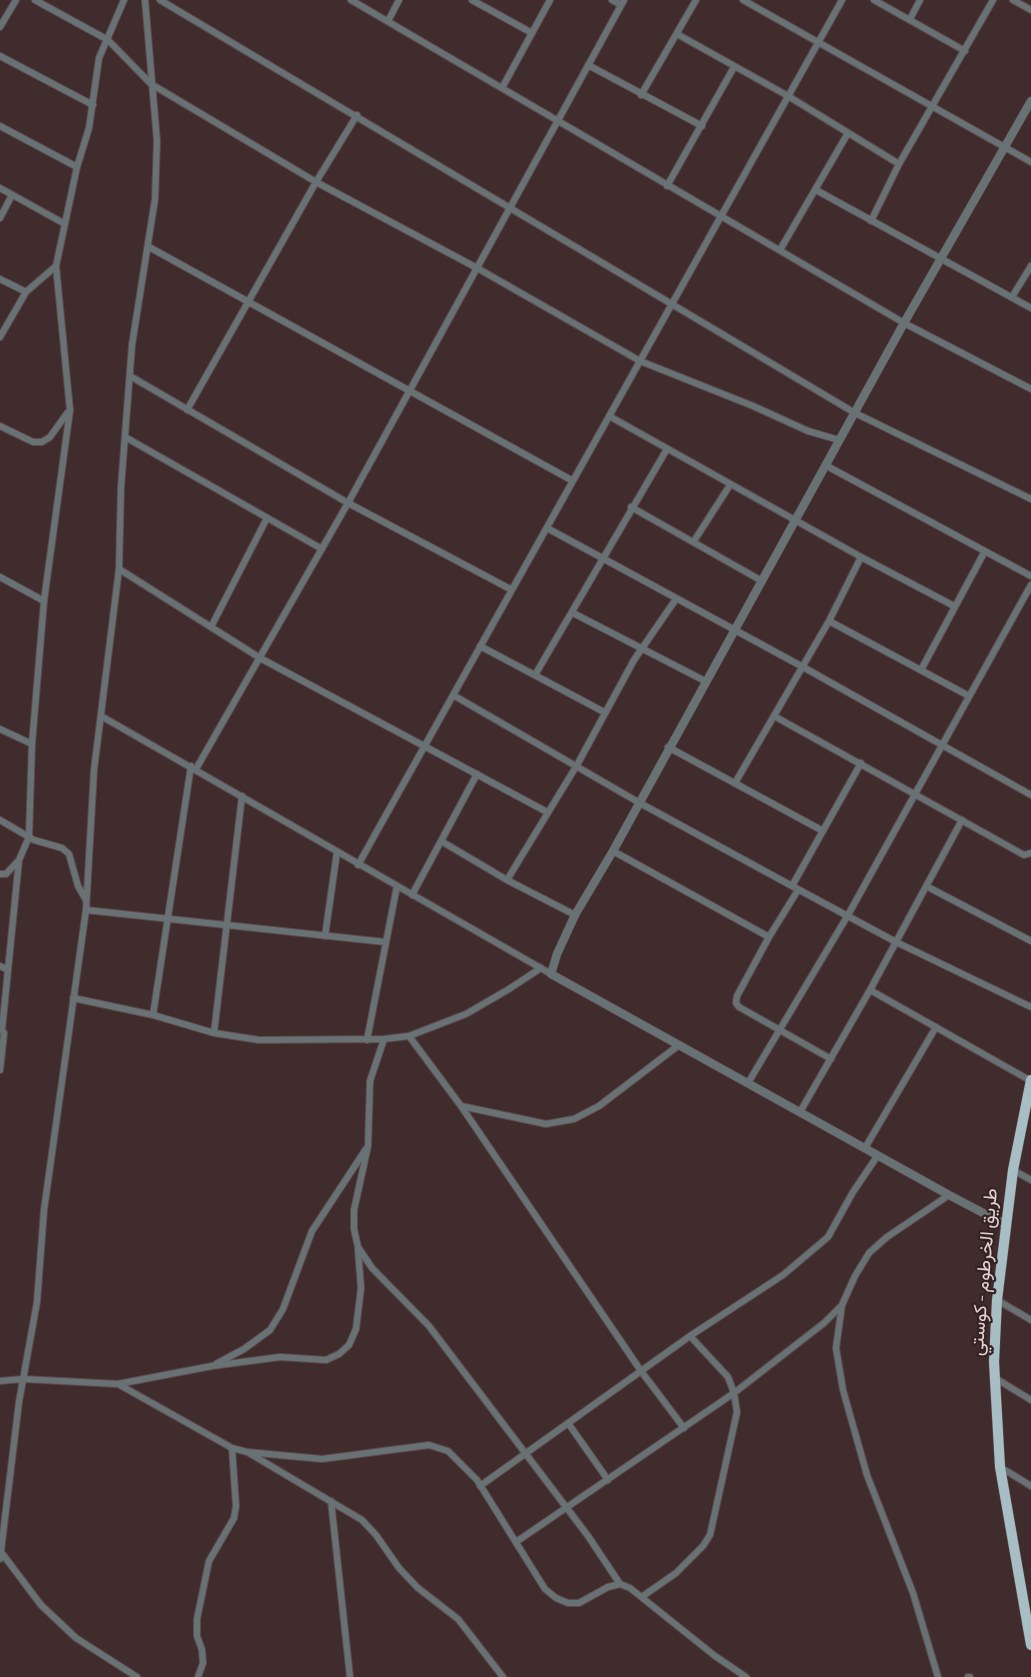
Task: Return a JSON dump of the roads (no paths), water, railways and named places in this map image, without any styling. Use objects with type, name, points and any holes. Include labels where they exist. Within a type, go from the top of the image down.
[{"type":"highway","name":"طريق الخرطوم - كوستي","points":[[1031,1081],[1013,1170],[1006,1225],[997,1300],[995,1378],[1000,1467],[1031,1645]]},
{"type":"street","points":[[0,28],[16,0]]},
{"type":"street","points":[[35,0],[108,40],[151,84],[316,182],[477,268],[640,361],[753,406],[808,431],[839,440]]},
{"type":"street","points":[[0,1070],[4,1033],[1,1029],[19,860],[29,837],[32,744],[44,601],[70,410],[56,266],[76,167],[89,128],[99,58],[124,0]]},
{"type":"street","points":[[137,1677],[76,1638],[42,1605],[0,1556],[23,1379],[37,1302],[44,1210],[86,910],[94,770],[119,569],[125,437],[132,345],[149,247],[154,199],[157,141],[145,0]]},
{"type":"street","points":[[160,0],[357,115],[509,208],[855,413],[1031,499]]},
{"type":"street","points":[[351,0],[667,186],[904,322],[1031,389]]},
{"type":"street","points":[[388,21],[400,0]]},
{"type":"street","points":[[472,0],[532,33]]},
{"type":"street","points":[[502,88],[550,0]]},
{"type":"street","points":[[153,1015],[193,768],[260,658],[348,503],[622,2],[612,0]]},
{"type":"street","points":[[641,95],[696,0]]},
{"type":"street","points":[[743,0],[1031,162]]},
{"type":"street","points":[[358,865],[842,0]]},
{"type":"street","points":[[874,0],[965,51]]},
{"type":"street","points":[[910,19],[920,0]]},
{"type":"street","points":[[871,221],[899,164],[993,0]]},
{"type":"street","points":[[1013,0],[1031,10]]},
{"type":"street","points":[[677,34],[788,96],[899,164]]},
{"type":"street","points":[[0,56],[93,105]]},
{"type":"street","points":[[588,65],[702,126]]},
{"type":"street","points":[[667,186],[734,67]]},
{"type":"street","points":[[552,974],[557,954],[575,915],[613,850],[668,747],[762,581],[904,322],[1031,101]]},
{"type":"street","points":[[187,410],[316,182],[357,115]]},
{"type":"street","points":[[0,126],[76,167]]},
{"type":"street","points":[[780,250],[848,133]]},
{"type":"street","points":[[0,188],[65,224]]},
{"type":"street","points":[[816,190],[940,260],[1031,308]]},
{"type":"street","points":[[0,218],[12,195]]},
{"type":"street","points":[[149,247],[572,481]]},
{"type":"street","points":[[0,337],[26,292],[56,266]]},
{"type":"street","points":[[1012,297],[1031,266]]},
{"type":"street","points":[[0,278],[26,292]]},
{"type":"street","points":[[130,376],[348,503],[512,590]]},
{"type":"street","points":[[0,426],[33,442],[42,442],[50,438],[70,410]]},
{"type":"street","points":[[609,416],[730,485],[954,606]]},
{"type":"street","points":[[125,437],[322,549]]},
{"type":"street","points":[[535,674],[605,559],[631,507],[667,449]]},
{"type":"street","points":[[825,465],[1031,576]]},
{"type":"street","points":[[694,541],[730,485]]},
{"type":"street","points":[[631,507],[762,581]]},
{"type":"street","points":[[211,627],[267,518]]},
{"type":"street","points":[[546,528],[803,666],[1031,795]]},
{"type":"street","points":[[921,670],[985,551]]},
{"type":"street","points":[[735,783],[829,622],[861,557]]},
{"type":"street","points":[[119,569],[260,658],[547,812]]},
{"type":"street","points":[[0,577],[44,601]]},
{"type":"street","points":[[748,1083],[848,915],[1031,585]]},
{"type":"street","points":[[507,880],[577,765],[604,712],[642,649],[676,599]]},
{"type":"street","points":[[573,612],[706,681]]},
{"type":"street","points":[[829,622],[969,696]]},
{"type":"street","points":[[480,646],[604,712]]},
{"type":"street","points":[[453,695],[638,802],[795,888],[896,942],[1031,1007]]},
{"type":"street","points":[[101,716],[242,796],[358,865],[949,1196],[1006,1225]]},
{"type":"street","points":[[774,716],[1024,854],[1031,853]]},
{"type":"street","points":[[0,729],[32,744]]},
{"type":"street","points":[[668,747],[823,831]]},
{"type":"street","points":[[831,1059],[739,1008],[736,1002],[737,996],[795,888],[823,831],[861,763]]},
{"type":"street","points":[[412,894],[478,774]]},
{"type":"street","points":[[214,1033],[242,796]]},
{"type":"street","points":[[0,820],[29,837],[62,848],[69,854],[78,886],[86,900]]},
{"type":"street","points":[[800,1112],[870,990],[962,820]]},
{"type":"street","points":[[441,841],[507,880],[575,915]]},
{"type":"street","points":[[613,850],[769,937]]},
{"type":"street","points":[[325,936],[337,852]]},
{"type":"street","points":[[0,874],[6,874],[19,860]]},
{"type":"street","points":[[367,1040],[384,942],[397,886]]},
{"type":"street","points":[[926,886],[1031,941]]},
{"type":"street","points":[[86,910],[384,942]]},
{"type":"street","points":[[0,966],[8,970]]},
{"type":"street","points":[[73,998],[153,1015],[214,1033],[259,1040],[384,1040],[409,1036],[466,1014],[509,990],[542,968]]},
{"type":"street","points":[[870,990],[1031,1081]]},
{"type":"street","points":[[865,1148],[936,1027]]},
{"type":"street","points":[[409,1036],[461,1106],[641,1371],[684,1428]]},
{"type":"street","points":[[0,1381],[23,1379],[118,1384],[212,1366],[280,1357],[326,1360],[339,1354],[349,1345],[356,1329],[361,1288],[358,1248],[354,1229],[354,1210],[368,1146],[370,1081],[384,1040]]},
{"type":"street","points":[[461,1106],[546,1124],[574,1119],[599,1106],[679,1045]]},
{"type":"street","points":[[212,1366],[244,1349],[270,1330],[283,1309],[312,1230],[368,1146]]},
{"type":"street","points":[[480,1486],[690,1336],[783,1275],[828,1237],[853,1192],[878,1155]]},
{"type":"street","points":[[1013,1170],[1031,1180]]},
{"type":"street","points":[[938,1677],[913,1593],[867,1475],[843,1390],[836,1348],[842,1305],[855,1276],[869,1254],[887,1237],[949,1196]]},
{"type":"street","points":[[358,1248],[372,1268],[429,1326],[588,1536],[620,1584]]},
{"type":"street","points":[[997,1300],[1031,1320]]},
{"type":"street","points":[[516,1542],[734,1394],[824,1323],[842,1305]]},
{"type":"street","points":[[643,1596],[676,1573],[703,1546],[710,1535],[737,1412],[734,1394],[728,1377],[690,1336]]},
{"type":"street","points":[[995,1378],[1031,1400]]},
{"type":"street","points":[[118,1384],[232,1448],[247,1452],[322,1459],[429,1446],[448,1451],[463,1463],[480,1486],[545,1589],[556,1598],[568,1603],[580,1603],[608,1586],[620,1584],[630,1588],[643,1596],[715,1656],[746,1677]]},
{"type":"street","points":[[568,1422],[608,1480]]},
{"type":"street","points":[[198,1677],[203,1663],[202,1650],[197,1636],[197,1619],[209,1561],[234,1518],[236,1506],[232,1448]]},
{"type":"street","points":[[247,1452],[362,1520],[376,1535],[398,1568],[418,1588],[458,1619],[503,1677]]},
{"type":"street","points":[[1000,1467],[1031,1486]]},
{"type":"street","points":[[331,1501],[350,1677]]}]
